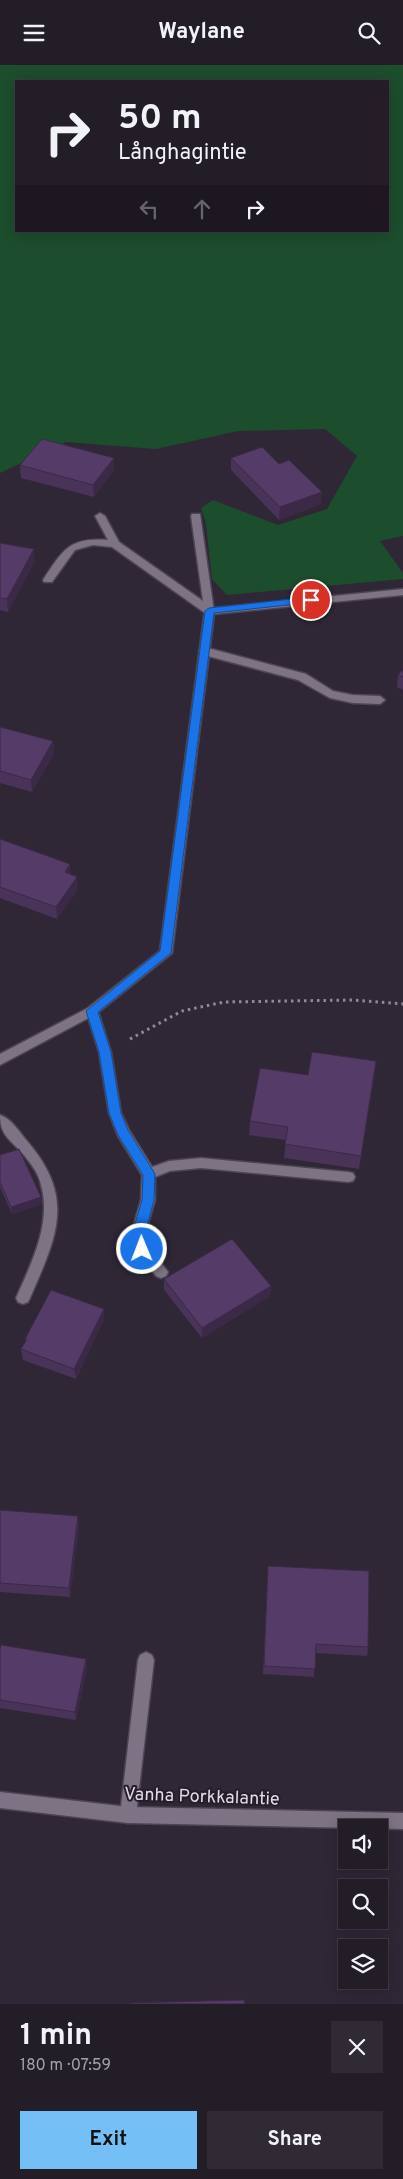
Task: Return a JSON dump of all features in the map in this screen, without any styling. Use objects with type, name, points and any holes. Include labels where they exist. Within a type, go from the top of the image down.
[{"type":"street","points":[[100,516],[115,545]]},
{"type":"street","points":[[0,1060],[92,1011],[166,953],[209,611],[196,516]]},
{"type":"street","points":[[48,580],[71,548],[93,541],[115,545],[209,611],[403,592]]},
{"type":"street","points":[[204,651],[302,677],[330,694],[353,699],[380,700]]},
{"type":"street","points":[[92,1011],[105,1052],[115,1113],[123,1132],[149,1174],[148,1200],[138,1234],[142,1249],[161,1272]]},
{"type":"street","points":[[0,1120],[24,1145],[48,1184],[51,1220],[40,1260],[23,1297]]},
{"type":"street","points":[[149,1174],[170,1166],[201,1163],[348,1177]]},
{"type":"street","points":[[128,1815],[146,1660]]},
{"type":"street","name":"Vanha Porkkalantie","points":[[0,1800],[128,1815],[403,1821]]},
{"type":"path","points":[[105,1052],[182,1011],[224,1002],[352,999],[403,1003]]},
{"type":"green space","points":[[0,65],[403,65],[403,536],[380,541],[403,573],[403,579],[227,595],[212,579],[206,524],[201,508],[213,500],[278,525],[327,509],[357,456],[325,429],[238,431],[156,449],[66,442],[0,473]]},
{"type":"building","points":[[42,439],[114,458],[93,485],[20,465]]},
{"type":"building","points":[[262,447],[279,464],[289,460],[322,492],[280,507],[231,458]]},
{"type":"building","points":[[0,543],[34,549],[7,599],[0,598]]},
{"type":"building","points":[[403,670],[403,677],[398,675]]},
{"type":"building","points":[[0,727],[53,741],[31,780],[0,771]]},
{"type":"building","points":[[0,839],[70,864],[65,872],[77,877],[56,907],[0,887]]},
{"type":"building","points":[[312,1052],[376,1061],[361,1156],[285,1144],[288,1127],[250,1121],[260,1068],[308,1075]]},
{"type":"building","points":[[19,1149],[41,1197],[11,1207],[0,1182],[0,1155]]},
{"type":"building","points":[[232,1239],[271,1286],[202,1328],[164,1279]]},
{"type":"building","points":[[51,1290],[104,1309],[74,1369],[21,1349]]},
{"type":"building","points":[[0,1510],[78,1516],[69,1588],[0,1583]]},
{"type":"building","points":[[268,1566],[369,1571],[368,1647],[316,1644],[315,1669],[264,1666]]},
{"type":"building","points":[[1,1645],[86,1659],[75,1712],[0,1700]]},
{"type":"building","points":[[244,2000],[245,2004],[130,2004],[130,2003]]},
{"type":"route","points":[[142,1249],[138,1234],[148,1200],[149,1174],[123,1132],[115,1113],[105,1052],[92,1011],[166,953],[209,611],[311,600]]}]
